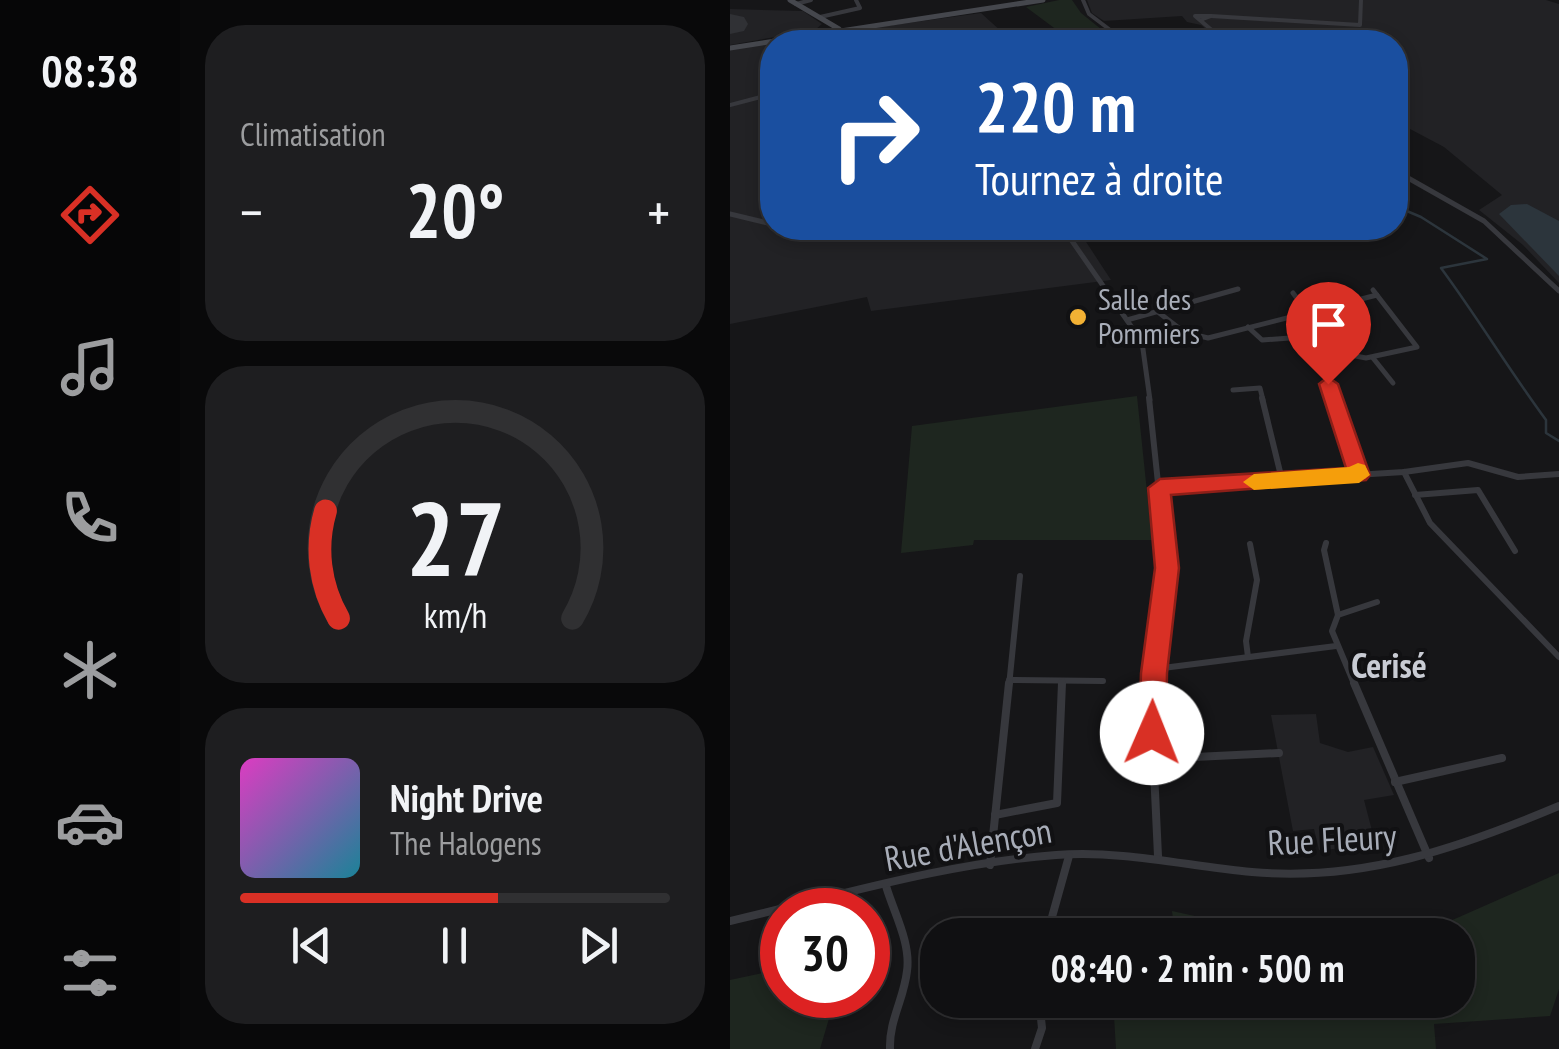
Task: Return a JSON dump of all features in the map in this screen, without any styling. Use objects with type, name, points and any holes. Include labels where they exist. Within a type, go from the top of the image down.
[{"type":"main road","points":[[844,30],[1042,0]]},
{"type":"main road","points":[[793,2],[839,29]]},
{"type":"main road","points":[[821,30],[822,18]]},
{"type":"main road","points":[[834,30],[881,25]]},
{"type":"main road","points":[[730,48],[760,42]]},
{"type":"street","points":[[793,2],[811,0]]},
{"type":"street","points":[[822,18],[860,8],[856,0]]},
{"type":"street","points":[[1083,0],[1089,14],[1110,30]]},
{"type":"street","points":[[1216,30],[1202,14],[1360,26],[1361,0]]},
{"type":"street","points":[[730,105],[760,97]]},
{"type":"street","points":[[1408,178],[1475,211],[1523,249],[1559,291]]},
{"type":"street","points":[[730,214],[760,221]]},
{"type":"street","points":[[1071,240],[1142,342],[1146,364],[1167,568],[1151,707],[1158,856]]},
{"type":"street","points":[[1127,320],[1238,289]]},
{"type":"street","points":[[1158,312],[1184,332],[1200,338],[1248,327],[1306,310],[1375,292],[1416,347],[1372,358],[1342,358],[1322,348],[1306,310],[1293,293]]},
{"type":"street","points":[[1248,327],[1262,340],[1317,336]]},
{"type":"street","points":[[1372,358],[1393,383]]},
{"type":"street","points":[[1328,384],[1359,475]]},
{"type":"street","points":[[1233,390],[1260,388],[1282,480]]},
{"type":"street","points":[[1160,488],[1404,472],[1468,463],[1518,477],[1559,474]]},
{"type":"street","points":[[1404,472],[1430,524],[1559,657]]},
{"type":"street","points":[[1416,495],[1478,490],[1516,551]]},
{"type":"street","points":[[1326,542],[1324,550],[1338,615],[1332,631],[1336,646],[1429,858]]},
{"type":"street","points":[[1248,658],[1246,641],[1257,580],[1250,544]]},
{"type":"street","points":[[990,865],[1020,576]]},
{"type":"street","points":[[1338,615],[1376,602]]},
{"type":"street","points":[[1155,669],[1336,646]]},
{"type":"street","points":[[1010,680],[1103,681]]},
{"type":"street","points":[[995,815],[1057,803],[1062,681]]},
{"type":"street","points":[[1154,759],[1279,753]]},
{"type":"street","points":[[1395,782],[1502,758]]},
{"type":"street","name":"Rue Fleury","points":[[1158,856],[1248,872],[1312,876],[1388,868],[1429,858],[1559,806]]},
{"type":"street","points":[[1052,918],[1069,856]]},
{"type":"street","name":"Rue d'Alençon","points":[[730,922],[990,865],[1069,856],[1158,856]]},
{"type":"street","points":[[886,886],[907,961],[907,974],[887,1020],[890,1049]]},
{"type":"street","points":[[1035,1049],[1041,1018]]},
{"type":"shaded area","points":[[1072,0],[1102,30],[1057,30],[1026,7]]},
{"type":"shaded area","points":[[1087,0],[1546,0],[1559,4],[1559,283],[1523,245],[1479,210],[1502,195],[1444,147],[1408,128],[1408,30],[1207,30],[1182,16],[1104,21],[1092,13]]},
{"type":"shaded area","points":[[730,9],[803,11],[822,24],[815,30],[760,30],[760,40],[730,45]]},
{"type":"shaded area","points":[[981,13],[1000,30],[857,30]]},
{"type":"shaded area","points":[[760,44],[760,240],[1085,240],[1111,280],[871,311],[867,297],[730,324],[730,50]]},
{"type":"shaded area","points":[[1527,204],[1559,221],[1559,276],[1499,214],[1511,205]]},
{"type":"shaded area","points":[[1137,396],[1152,540],[974,540],[973,545],[901,553],[912,426]]},
{"type":"shaded area","points":[[1316,714],[1320,743],[1348,752],[1373,747],[1394,795],[1364,800],[1376,846],[1319,850],[1314,829],[1293,831],[1271,715]]},
{"type":"shaded area","points":[[1559,873],[1559,989],[1550,1016],[1434,1024],[1436,1049],[1116,1049],[1114,1018],[1475,1018],[1475,918],[1457,918]]},
{"type":"shaded area","points":[[1172,911],[1204,918],[1173,918]]},
{"type":"shaded area","points":[[760,974],[760,1018],[829,1018],[820,1049],[730,1049],[730,980]]},
{"type":"waterway","points":[[1408,212],[1487,259],[1441,268],[1546,420],[1546,433],[1559,441]]},
{"type":"slow traffic","points":[[1254,482],[1359,475],[1358,471]]},
{"type":"place","name":"Salle des Pommiers","points":[[1078,317]]},
{"type":"district","name":"Cerisé","points":[[1389,666]]},
{"type":"route","points":[[1152,733],[1154,673],[1167,568],[1160,488],[1359,475],[1328,384]]}]
